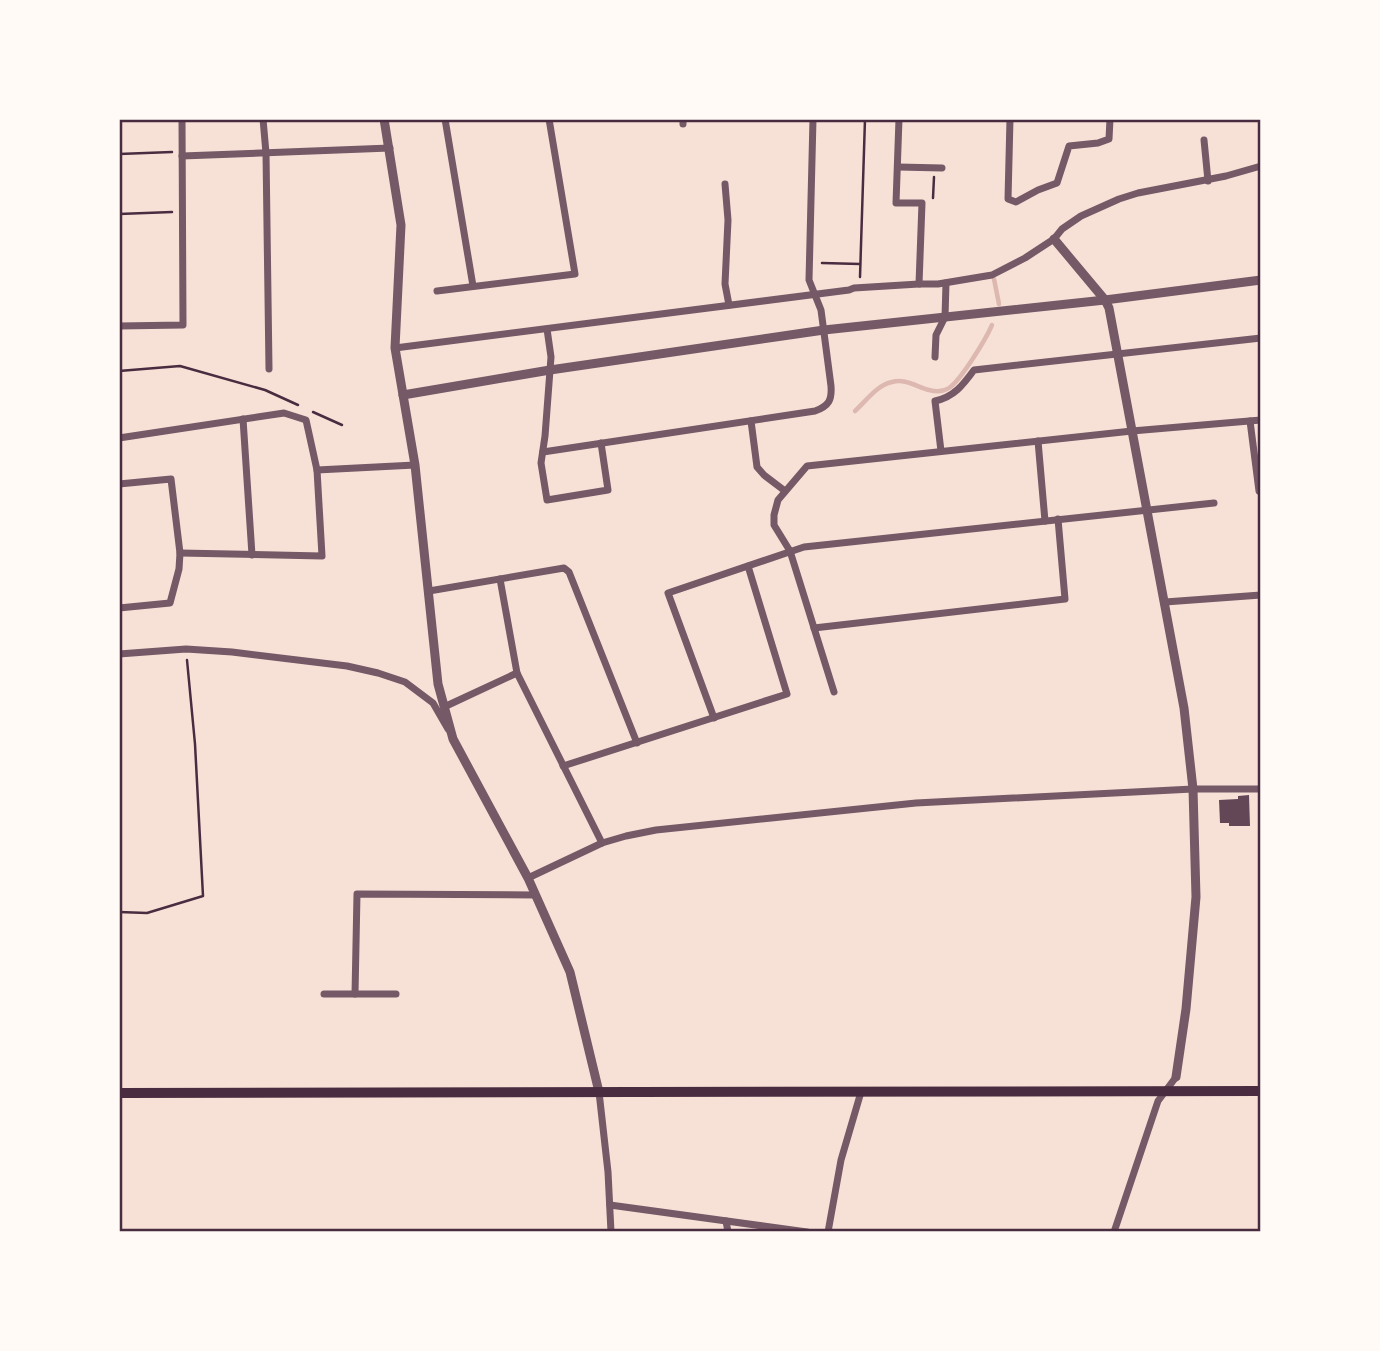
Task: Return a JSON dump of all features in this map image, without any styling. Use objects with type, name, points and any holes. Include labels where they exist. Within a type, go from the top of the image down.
[{"type":"main road","points":[[119,1093],[1261,1091]]},
{"type":"street","points":[[119,326],[183,325],[182,119]]},
{"type":"street","points":[[263,119],[266,153],[269,369]]},
{"type":"street","points":[[384,119],[401,225],[396,348],[415,465],[439,684],[453,739]]},
{"type":"street","points":[[445,119],[473,286]]},
{"type":"street","points":[[437,291],[575,274],[549,119]]},
{"type":"street","points":[[543,452],[815,411],[828,404],[832,395],[824,330],[821,310],[810,280],[813,119]]},
{"type":"street","points":[[899,119],[897,203],[922,203],[919,284]]},
{"type":"street","points":[[1010,119],[1008,199],[1016,202],[1057,183],[1069,146],[1109,139],[1111,119]]},
{"type":"street","points":[[1204,141],[1208,181]]},
{"type":"street","points":[[182,154],[390,148]]},
{"type":"street","points":[[396,348],[860,288],[946,283],[992,275],[1054,239],[1062,229],[1081,216],[1119,199],[1138,193],[1208,181],[1261,166]]},
{"type":"street","points":[[898,167],[938,168]]},
{"type":"street","points":[[725,184],[728,220],[725,284],[729,305]]},
{"type":"street","points":[[1054,239],[1109,308],[1184,708],[1192,789],[1196,897],[1186,1009],[1176,1077],[1158,1101],[1114,1232]]},
{"type":"street","points":[[403,395],[550,370],[824,330],[1105,300],[1261,280]]},
{"type":"street","points":[[935,357],[936,335],[945,317],[946,283]]},
{"type":"street","points":[[547,329],[551,357],[541,463],[547,499],[608,490],[601,443]]},
{"type":"street","points":[[941,451],[935,401],[955,393],[974,370],[1261,338]]},
{"type":"street","points":[[119,438],[284,413],[306,420],[317,470],[322,556],[180,554]]},
{"type":"street","points":[[243,419],[252,555]]},
{"type":"street","points":[[834,692],[790,551],[774,525],[778,500],[807,466],[1261,420]]},
{"type":"street","points":[[751,421],[757,467],[785,491]]},
{"type":"street","points":[[1250,421],[1259,491]]},
{"type":"street","points":[[1038,441],[1045,521]]},
{"type":"street","points":[[317,470],[415,465]]},
{"type":"street","points":[[119,484],[171,479],[180,554],[170,603],[119,608]]},
{"type":"street","points":[[714,718],[668,593],[804,547],[1214,503]]},
{"type":"street","points":[[814,628],[1065,599],[1058,519]]},
{"type":"street","points":[[563,766],[787,694],[748,566]]},
{"type":"street","points":[[429,591],[564,568],[569,572],[637,743]]},
{"type":"street","points":[[500,579],[517,673],[602,843]]},
{"type":"street","points":[[1164,602],[1261,595]]},
{"type":"street","points":[[119,654],[186,649],[244,653],[347,666],[405,682],[433,703],[528,878],[570,972],[599,1092],[608,1172],[611,1232]]},
{"type":"street","points":[[444,707],[517,673]]},
{"type":"street","points":[[528,878],[602,843],[656,830],[916,803],[1192,789],[1261,789]]},
{"type":"street","points":[[355,994],[357,894],[536,895]]},
{"type":"street","points":[[324,994],[396,994]]},
{"type":"street","points":[[828,1232],[841,1160],[861,1092]]},
{"type":"street","points":[[610,1205],[807,1232]]},
{"type":"street","points":[[726,1221],[728,1232]]},
{"type":"path","points":[[860,288],[865,119]]},
{"type":"path","points":[[119,154],[182,154]]},
{"type":"path","points":[[922,203],[925,198],[933,198],[938,168]]},
{"type":"path","points":[[119,214],[182,212]]},
{"type":"path","points":[[810,263],[860,264]]},
{"type":"path","points":[[119,371],[180,366],[265,390],[298,405]]},
{"type":"path","points":[[309,410],[342,425]]},
{"type":"path","points":[[119,912],[147,913],[202,896],[195,744],[186,649]]},
{"type":"building","points":[[1249,795],[1250,826],[1220,823],[1219,800],[1238,799],[1238,796]]},
{"type":"waterway","points":[[994,279],[999,304]]},
{"type":"waterway","points":[[855,411],[877,390],[892,382],[906,382],[934,391],[949,388],[979,349],[992,325]]}]
